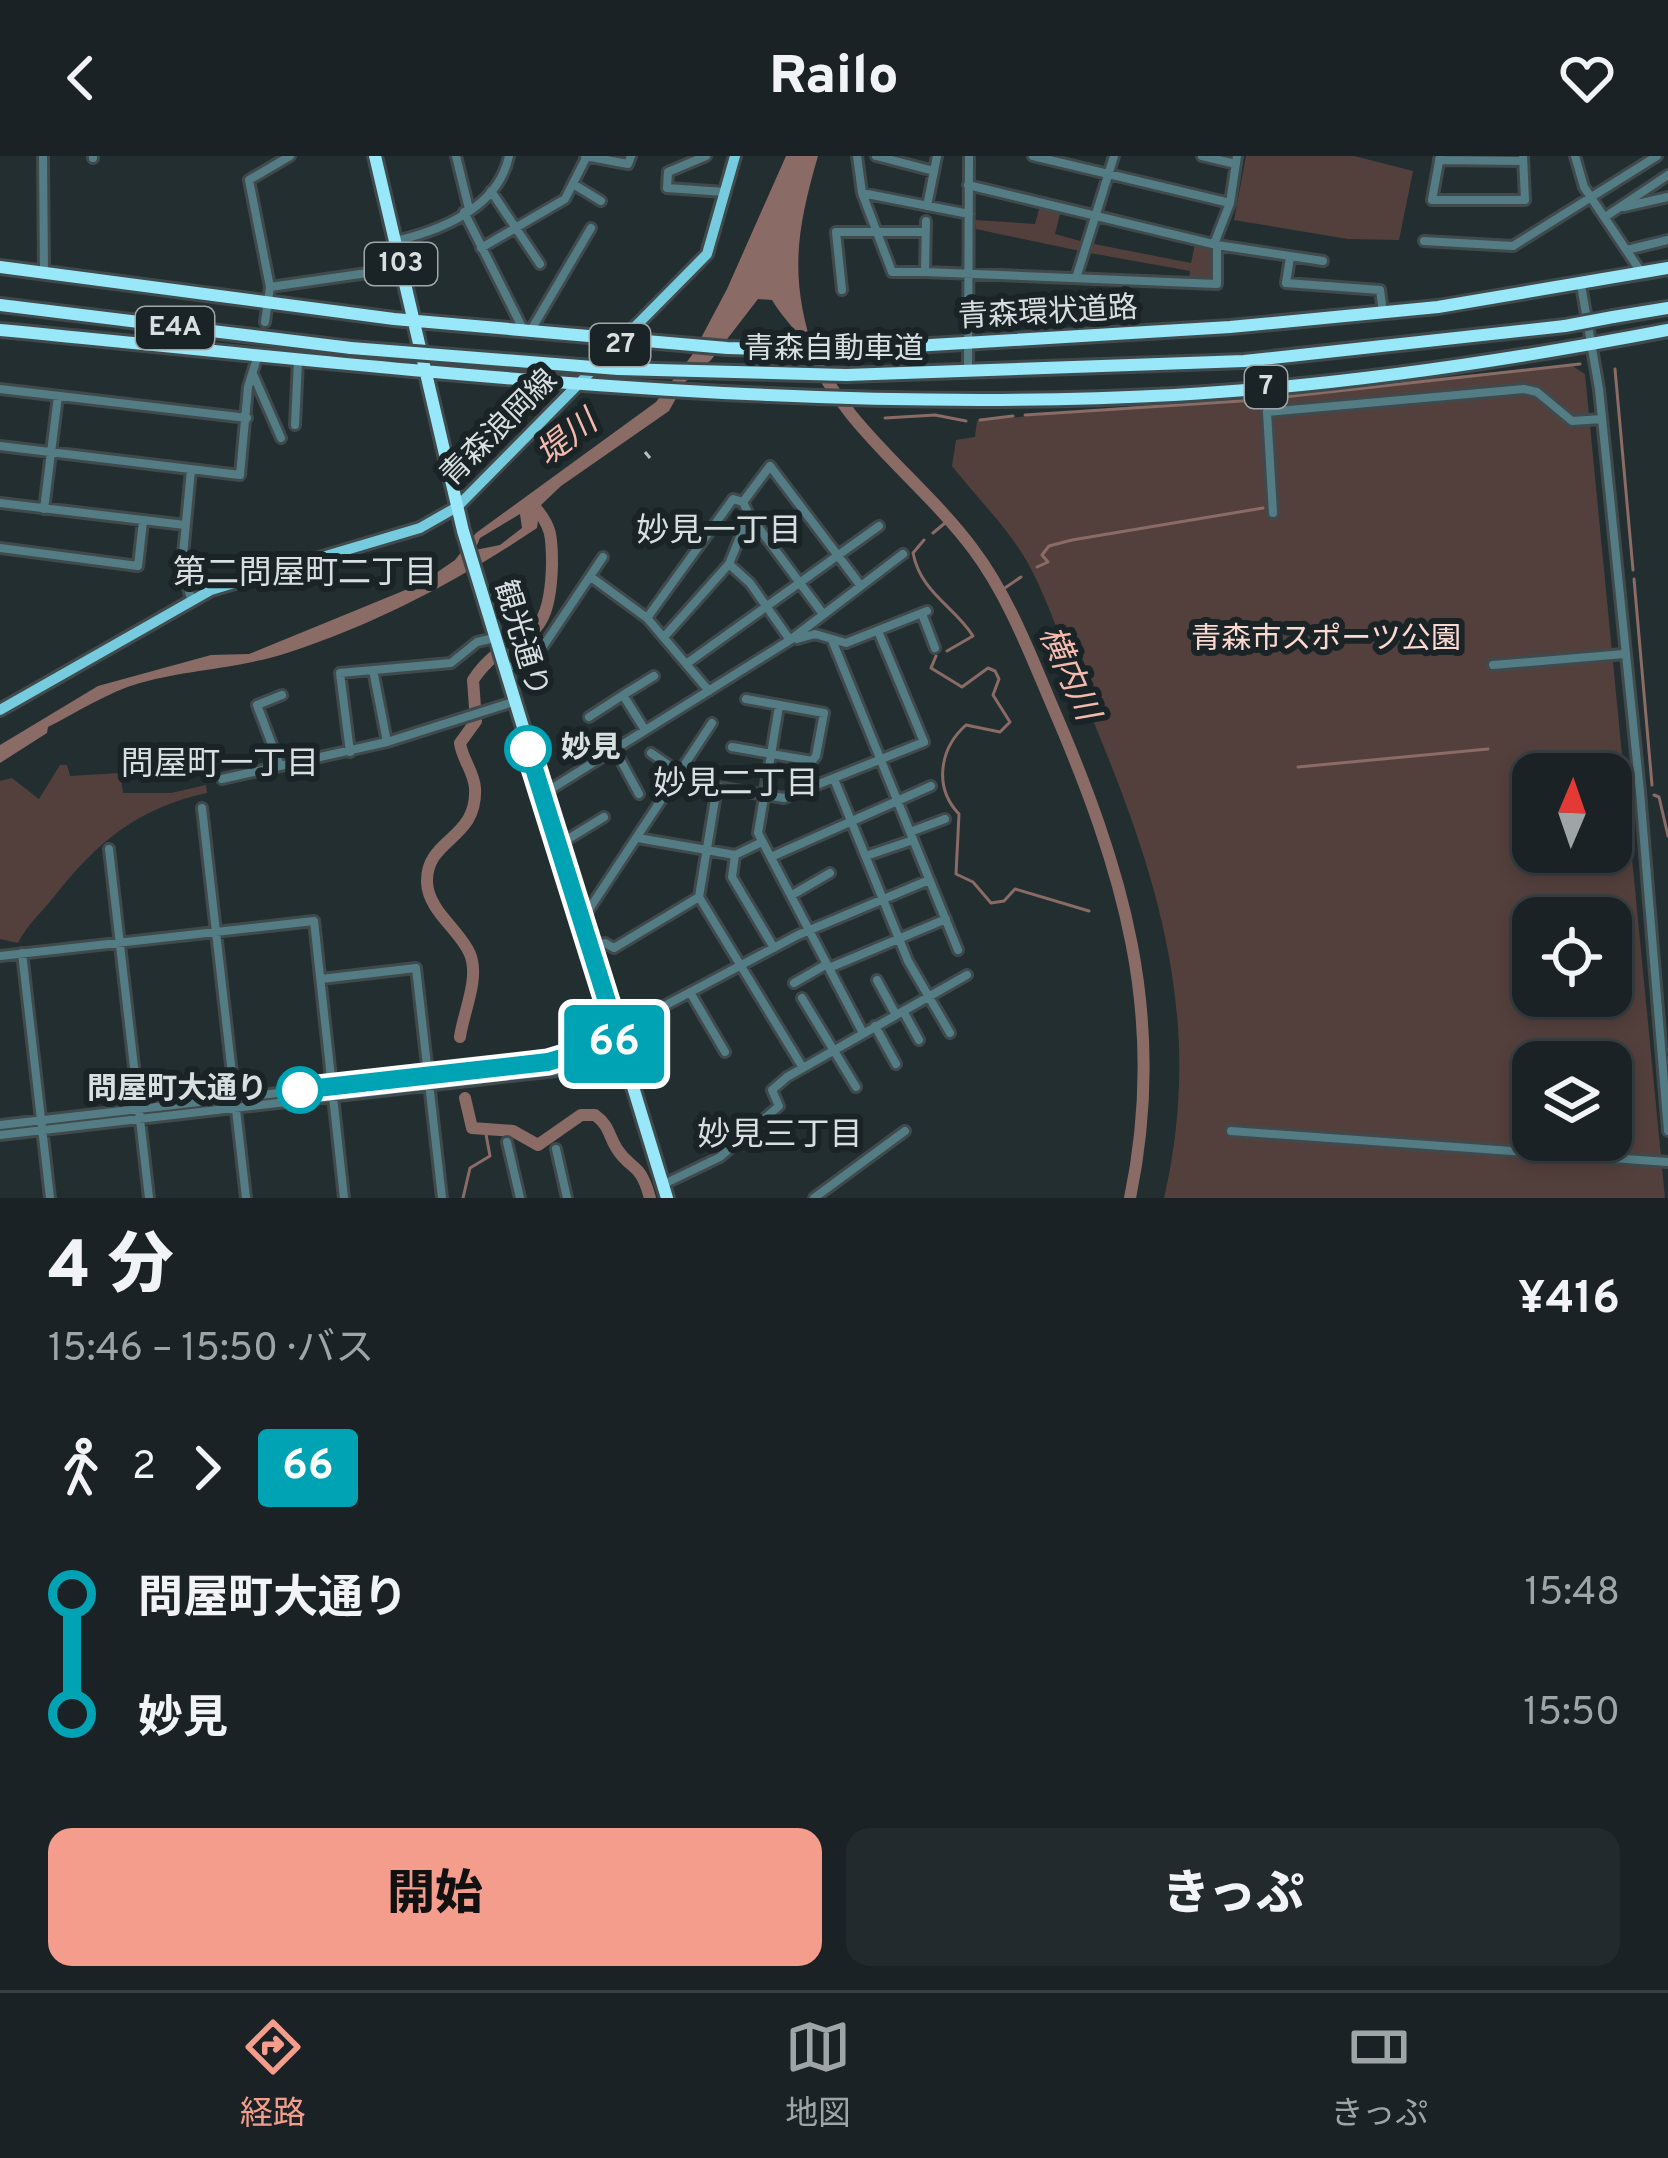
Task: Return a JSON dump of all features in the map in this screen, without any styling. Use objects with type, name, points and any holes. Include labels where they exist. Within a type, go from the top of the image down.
[{"type":"highway","name":"観光通り","points":[[375,156],[477,581],[665,1191]]},
{"type":"highway","name":"青森環状道路","points":[[0,267],[413,321],[786,351],[1383,312],[1668,268]]},
{"type":"highway","name":"青森自動車道","points":[[0,305],[350,347],[618,369],[846,375],[1190,365],[1565,326],[1668,308]]},
{"type":"highway","name":"7","points":[[0,330],[579,384],[860,395],[968,389],[1232,390],[1668,330]]},
{"type":"main road","name":"青森浪岡線","points":[[0,710],[190,599],[274,567],[420,528],[458,507],[707,254],[735,156]]},
{"type":"street","points":[[43,156],[44,274]]},
{"type":"street","points":[[265,322],[270,287],[249,180],[290,156]]},
{"type":"street","points":[[456,156],[467,211],[481,248],[527,329],[591,229]]},
{"type":"street","points":[[395,241],[448,228],[504,176],[509,156]]},
{"type":"street","points":[[481,248],[565,199],[586,156],[628,164],[631,156]]},
{"type":"street","points":[[668,188],[668,172],[706,156]]},
{"type":"street","points":[[857,156],[862,193],[892,272],[1077,274],[1217,284],[1216,244],[1230,203],[1237,160],[1202,156]]},
{"type":"street","points":[[876,156],[934,170]]},
{"type":"street","points":[[927,206],[937,156]]},
{"type":"street","points":[[968,366],[969,156]]},
{"type":"street","points":[[1033,156],[1230,203]]},
{"type":"street","points":[[1077,274],[1099,216],[1114,156]]},
{"type":"street","points":[[1424,242],[1513,246],[1657,156]]},
{"type":"street","points":[[1576,157],[1591,197],[1642,273]]},
{"type":"street","points":[[1439,158],[1523,158],[1525,200],[1490,204],[1432,200],[1439,158]]},
{"type":"street","points":[[1605,217],[1668,175]]},
{"type":"street","points":[[573,184],[601,201]]},
{"type":"street","points":[[968,185],[1216,244],[1322,261]]},
{"type":"street","points":[[655,188],[725,192]]},
{"type":"street","points":[[491,191],[541,264]]},
{"type":"street","points":[[862,193],[969,214]]},
{"type":"street","points":[[1617,209],[1668,197]]},
{"type":"street","points":[[835,219],[842,290]]},
{"type":"street","points":[[836,232],[926,226],[925,272]]},
{"type":"street","points":[[1627,250],[1668,240]]},
{"type":"street","points":[[1289,257],[1286,283],[1380,290],[1383,312]]},
{"type":"street","points":[[270,287],[402,268]]},
{"type":"street","points":[[1581,285],[1602,419],[1668,1131]]},
{"type":"street","points":[[0,446],[240,475],[258,354]]},
{"type":"street","points":[[296,425],[298,361]]},
{"type":"street","points":[[253,374],[281,438]]},
{"type":"street","points":[[1273,513],[1267,412],[1524,388],[1537,392],[1572,422],[1602,419]]},
{"type":"street","points":[[0,389],[247,418]]},
{"type":"street","points":[[44,509],[58,396]]},
{"type":"street","points":[[743,502],[770,466],[861,586]]},
{"type":"street","points":[[190,599],[182,565],[191,470]]},
{"type":"street","points":[[647,618],[733,499],[743,502],[823,614]]},
{"type":"street","points":[[0,503],[185,525]]},
{"type":"street","points":[[664,637],[729,564],[749,515]]},
{"type":"street","points":[[0,548],[138,566],[143,521]]},
{"type":"street","points":[[686,664],[879,526]]},
{"type":"street","points":[[542,794],[790,640],[904,554]]},
{"type":"street","points":[[504,668],[544,644],[603,556]]},
{"type":"street","points":[[729,564],[790,640]]},
{"type":"street","points":[[591,577],[647,618],[709,691]]},
{"type":"street","points":[[790,640],[815,634],[846,644],[924,612],[935,648]]},
{"type":"street","points":[[802,1068],[699,897],[706,849],[717,787],[784,798],[924,742],[878,631]]},
{"type":"street","points":[[350,752],[340,673],[452,663],[477,642],[495,640]]},
{"type":"street","points":[[832,640],[958,950]]},
{"type":"street","points":[[1492,665],[1624,654]]},
{"type":"street","points":[[373,670],[387,742]]},
{"type":"street","points":[[589,717],[654,676]]},
{"type":"street","points":[[280,766],[257,705],[282,695]]},
{"type":"street","points":[[623,695],[645,730]]},
{"type":"street","points":[[732,747],[812,761],[816,756],[824,713],[746,700]]},
{"type":"street","points":[[222,779],[350,752],[461,722],[513,702]]},
{"type":"street","points":[[779,706],[758,827],[863,1033]]},
{"type":"street","points":[[582,920],[712,724]]},
{"type":"street","points":[[614,748],[638,794]]},
{"type":"street","points":[[650,753],[680,773]]},
{"type":"street","points":[[834,779],[898,940],[950,1033]]},
{"type":"street","points":[[771,857],[850,818],[931,786]]},
{"type":"street","points":[[202,808],[246,1198]]},
{"type":"street","points":[[559,844],[604,817]]},
{"type":"street","points":[[866,856],[945,819]]},
{"type":"street","points":[[638,838],[735,855],[762,842]]},
{"type":"street","points":[[109,849],[149,1198]]},
{"type":"street","points":[[735,855],[732,877],[774,948]]},
{"type":"street","points":[[792,895],[830,873]]},
{"type":"street","points":[[0,1125],[42,1125],[556,1071],[609,1055],[619,1038],[774,948],[929,880]]},
{"type":"street","points":[[590,947],[605,943],[614,948],[699,897]]},
{"type":"street","points":[[794,983],[946,920]]},
{"type":"street","points":[[0,956],[314,921],[344,1198]]},
{"type":"street","points":[[22,953],[50,1198]]},
{"type":"street","points":[[321,979],[416,968],[442,1198]]},
{"type":"street","points":[[665,1191],[720,1157],[779,1106],[772,1090],[802,1068],[967,975]]},
{"type":"street","points":[[877,980],[919,1040]]},
{"type":"street","points":[[691,994],[725,1052]]},
{"type":"street","points":[[802,998],[856,1088]]},
{"type":"street","points":[[875,1026],[896,1064]]},
{"type":"street","points":[[0,1135],[42,1125]]},
{"type":"street","points":[[814,1198],[904,1131]]},
{"type":"street","points":[[1231,1131],[1668,1162]]},
{"type":"street","points":[[507,1142],[520,1198]]},
{"type":"street","points":[[556,1149],[567,1198]]},
{"type":"green space","points":[[1246,156],[1354,156],[1413,171],[1399,240],[1348,239],[1234,220]]},
{"type":"green space","points":[[1040,206],[1061,210],[1055,234],[1084,242],[1080,251],[976,229],[975,220],[1035,224]]},
{"type":"green space","points":[[1094,244],[1191,263],[1195,244],[1213,248],[1214,278],[1189,278],[1190,271],[1090,253]]},
{"type":"green space","name":"青森市スポーツ公園","points":[[1571,365],[1585,374],[1622,753],[1512,753],[1512,873],[1632,873],[1632,858],[1665,1198],[1164,1198],[1176,1130],[1179,1065],[1166,940],[1131,818],[1038,582],[1013,541],[952,466],[956,440],[975,437],[977,421]]},
{"type":"green space","points":[[60,765],[67,765],[70,776],[120,773],[123,793],[171,793],[206,785],[207,793],[159,808],[120,830],[69,878],[18,943],[0,939],[0,781],[12,778],[39,799]]},
{"type":"shaded area","points":[[786,156],[818,156],[798,258],[802,307],[817,361],[772,300],[758,299],[711,360],[685,382],[669,411],[561,486],[540,506],[537,528],[479,565],[418,599],[322,641],[116,692],[48,727],[47,733],[0,763],[0,745],[98,686],[211,655],[249,654],[420,584],[455,560],[476,533],[656,402],[692,355]],"holes":[[[520,514],[522,528],[500,545],[475,550],[480,538]]]},
{"type":"waterway","name":"横内川","points":[[809,345],[823,374],[861,427],[952,523],[985,566],[1016,623],[1077,764],[1118,885],[1141,1005],[1144,1067],[1130,1198]]},
{"type":"waterway","points":[[1025,415],[1256,400],[1580,364]]},
{"type":"waterway","points":[[1615,369],[1633,570]]},
{"type":"waterway","points":[[885,418],[935,415],[966,421]]},
{"type":"waterway","points":[[980,420],[1013,416]]},
{"type":"waterway","name":"横内川","points":[[850,417],[856,417]]},
{"type":"waterway","points":[[460,1037],[473,964],[433,902],[427,882],[429,867],[474,805],[474,782],[460,743],[476,721],[473,680],[488,662],[536,627],[550,594],[551,539],[533,505]]},
{"type":"waterway","points":[[1037,567],[1048,562],[1042,555],[1049,546],[1263,508]]},
{"type":"waterway","points":[[933,533],[951,518]]},
{"type":"waterway","points":[[924,540],[913,553],[923,579],[973,636],[947,651]]},
{"type":"waterway","points":[[999,592],[1021,577]]},
{"type":"waterway","points":[[1634,579],[1652,785]]},
{"type":"waterway","points":[[936,656],[931,668],[962,687],[988,668],[995,671],[999,679],[993,695],[1010,722],[1000,732],[966,725],[946,756],[945,792],[959,814],[956,874],[973,882],[991,903],[1004,901],[1015,889],[1089,911]]},
{"type":"waterway","points":[[1298,767],[1488,749]]},
{"type":"waterway","points":[[1654,795],[1659,797],[1668,836]]},
{"type":"waterway","points":[[465,1098],[472,1128],[513,1131],[538,1145],[581,1115],[595,1115],[622,1156],[639,1172],[650,1198]]},
{"type":"waterway","points":[[463,1198],[470,1168],[490,1156],[485,1129]]},
{"type":"railway","points":[[645,452],[650,458]]},
{"type":"bus line","name":"66","points":[[300,1090],[548,1062],[611,1043],[621,1046],[528,749]]},
{"type":"place","name":"妙見","points":[[528,749]]},
{"type":"place","name":"問屋町大通り","points":[[300,1090]]},
{"type":"district","name":"妙見一丁目","points":[[719,533]]},
{"type":"district","name":"第二問屋町二丁目","points":[[305,575]]},
{"type":"district","name":"問屋町一丁目","points":[[220,766]]},
{"type":"district","name":"妙見二丁目","points":[[736,786]]},
{"type":"district","name":"妙見三丁目","points":[[780,1137]]},
{"type":"water label","name":"堤川","points":[[568,440]]}]
